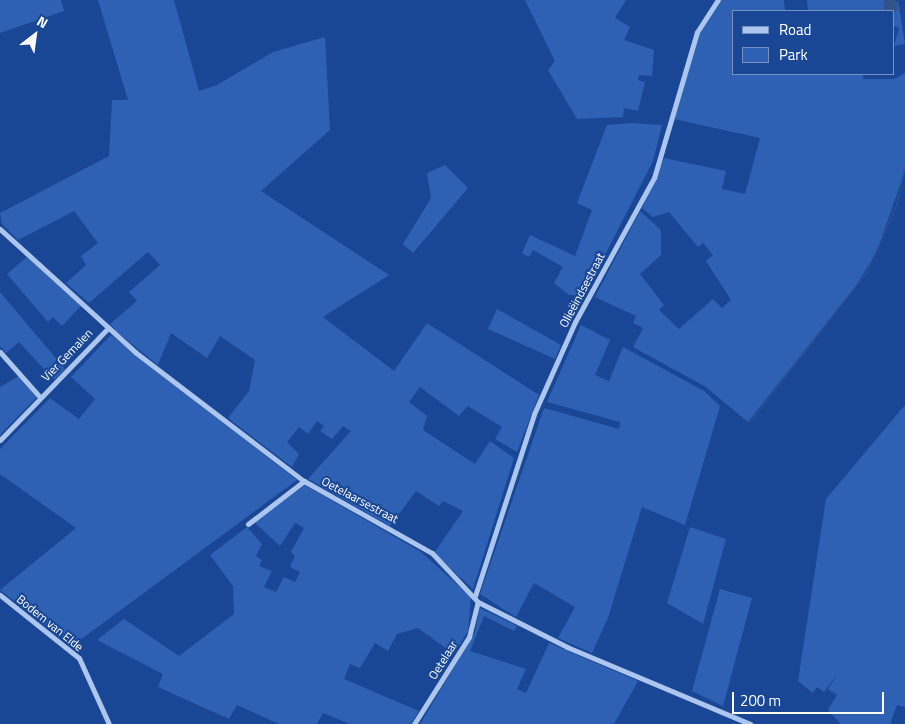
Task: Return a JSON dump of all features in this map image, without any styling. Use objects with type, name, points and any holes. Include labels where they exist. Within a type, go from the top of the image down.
[{"type":"street","name":"Olieëindsestraat","points":[[474,596],[534,414],[575,322],[654,178],[694,40],[718,0]]},
{"type":"street","name":"Oetelaarsestraat","points":[[0,229],[108,328],[304,482],[416,542],[474,596],[478,602],[567,648],[750,724]]},
{"type":"street","name":"Vier Gemalen","points":[[0,440],[108,328]]},
{"type":"street","name":"Vier Gemalen","points":[[0,352],[40,397]]},
{"type":"street","points":[[248,524],[304,482]]},
{"type":"street","name":"Bodem van Elde","points":[[0,595],[75,653],[110,724]]},
{"type":"street","name":"Oetelaar","points":[[414,724],[469,637],[478,602]]},
{"type":"green space","points":[[0,0],[61,0],[64,11],[0,33]]},
{"type":"green space","points":[[98,0],[174,0],[199,91],[217,85],[273,52],[325,37],[330,130],[261,191],[389,275],[323,317],[394,371],[427,323],[539,395],[517,452],[495,439],[502,427],[468,406],[459,416],[420,387],[409,402],[427,416],[423,430],[475,464],[490,441],[514,458],[473,589],[434,553],[463,511],[443,501],[439,506],[416,491],[390,526],[308,479],[351,431],[343,426],[332,439],[320,431],[324,426],[317,421],[308,434],[299,427],[287,442],[299,454],[292,467],[228,418],[249,391],[255,360],[220,336],[207,358],[171,333],[158,365],[116,331],[110,324],[137,301],[129,292],[160,265],[148,252],[89,303],[66,283],[86,265],[81,256],[98,243],[74,211],[18,240],[2,224],[0,213],[109,156],[112,100],[128,100]]},
{"type":"green space","points":[[525,0],[626,0],[615,18],[630,27],[624,40],[654,50],[652,76],[639,75],[638,80],[645,82],[638,111],[624,108],[623,117],[577,119],[548,70],[555,61]]},
{"type":"green space","points":[[719,0],[784,0],[785,10],[732,10],[732,75],[863,75],[863,79],[894,79],[905,73],[905,171],[877,251],[857,284],[748,422],[706,387],[633,347],[643,328],[633,323],[636,316],[595,297],[640,211],[661,230],[661,255],[640,274],[664,305],[659,310],[679,329],[713,299],[722,308],[731,300],[706,261],[713,255],[703,243],[698,247],[669,212],[653,217],[642,208],[664,158],[726,171],[722,189],[745,194],[760,138],[674,119],[700,27]]},
{"type":"green space","points":[[807,0],[885,0],[884,10],[808,10]]},
{"type":"green space","points":[[898,0],[905,44],[895,46],[899,28],[895,26],[895,10]]},
{"type":"green space","points":[[632,123],[662,125],[653,161],[584,296],[569,295],[554,283],[563,267],[533,250],[529,257],[522,253],[530,235],[575,256],[592,210],[577,203],[607,125]]},
{"type":"green space","points":[[445,165],[468,188],[413,253],[403,244],[431,198],[427,173]]},
{"type":"green space","points":[[27,257],[81,306],[62,326],[53,317],[48,322],[7,274]]},
{"type":"green space","points":[[0,292],[65,369],[54,380],[19,342],[6,353],[0,346]]},
{"type":"green space","points":[[497,309],[561,345],[555,359],[488,329]]},
{"type":"green space","points":[[581,325],[610,340],[595,375],[609,381],[623,347],[704,391],[720,406],[685,525],[642,507],[608,618],[592,653],[558,638],[575,607],[534,583],[516,617],[480,594],[544,408],[619,429],[620,422],[547,402]]},
{"type":"green space","points":[[111,335],[297,480],[72,646],[0,590],[76,528],[0,474],[0,449],[50,398],[79,419],[95,399],[71,377]]},
{"type":"green space","points":[[19,376],[37,397],[0,435],[0,387]]},
{"type":"green space","points":[[905,405],[905,707],[897,705],[890,724],[841,724],[828,710],[837,695],[828,689],[839,672],[824,692],[817,687],[813,693],[798,681],[826,499]]},
{"type":"green space","points":[[305,485],[421,552],[471,597],[468,631],[454,654],[418,628],[397,634],[388,651],[375,643],[360,668],[350,664],[344,679],[419,711],[411,724],[350,724],[323,713],[317,724],[279,724],[237,705],[229,719],[158,687],[163,674],[97,640],[124,619],[179,656],[234,614],[233,586],[210,555],[247,527],[262,544],[256,556],[262,560],[259,566],[272,571],[264,587],[276,592],[284,577],[295,582],[300,572],[290,567],[295,556],[291,552],[304,528],[295,523],[280,546],[254,522]]},
{"type":"green space","points":[[690,527],[726,539],[703,624],[667,603]]},
{"type":"green space","points":[[720,589],[752,598],[723,706],[692,691]]},
{"type":"green space","points":[[480,608],[517,626],[514,631],[484,616],[470,651],[526,669],[517,689],[526,693],[549,643],[638,681],[614,724],[420,724],[475,632]]},
{"type":"shaded area","points":[[888,-1],[894,-1],[898,3],[898,9],[895,12],[895,10],[884,9],[884,3]]},
{"type":"waterway","points":[[750,421],[866,272],[897,203],[905,163]]}]
